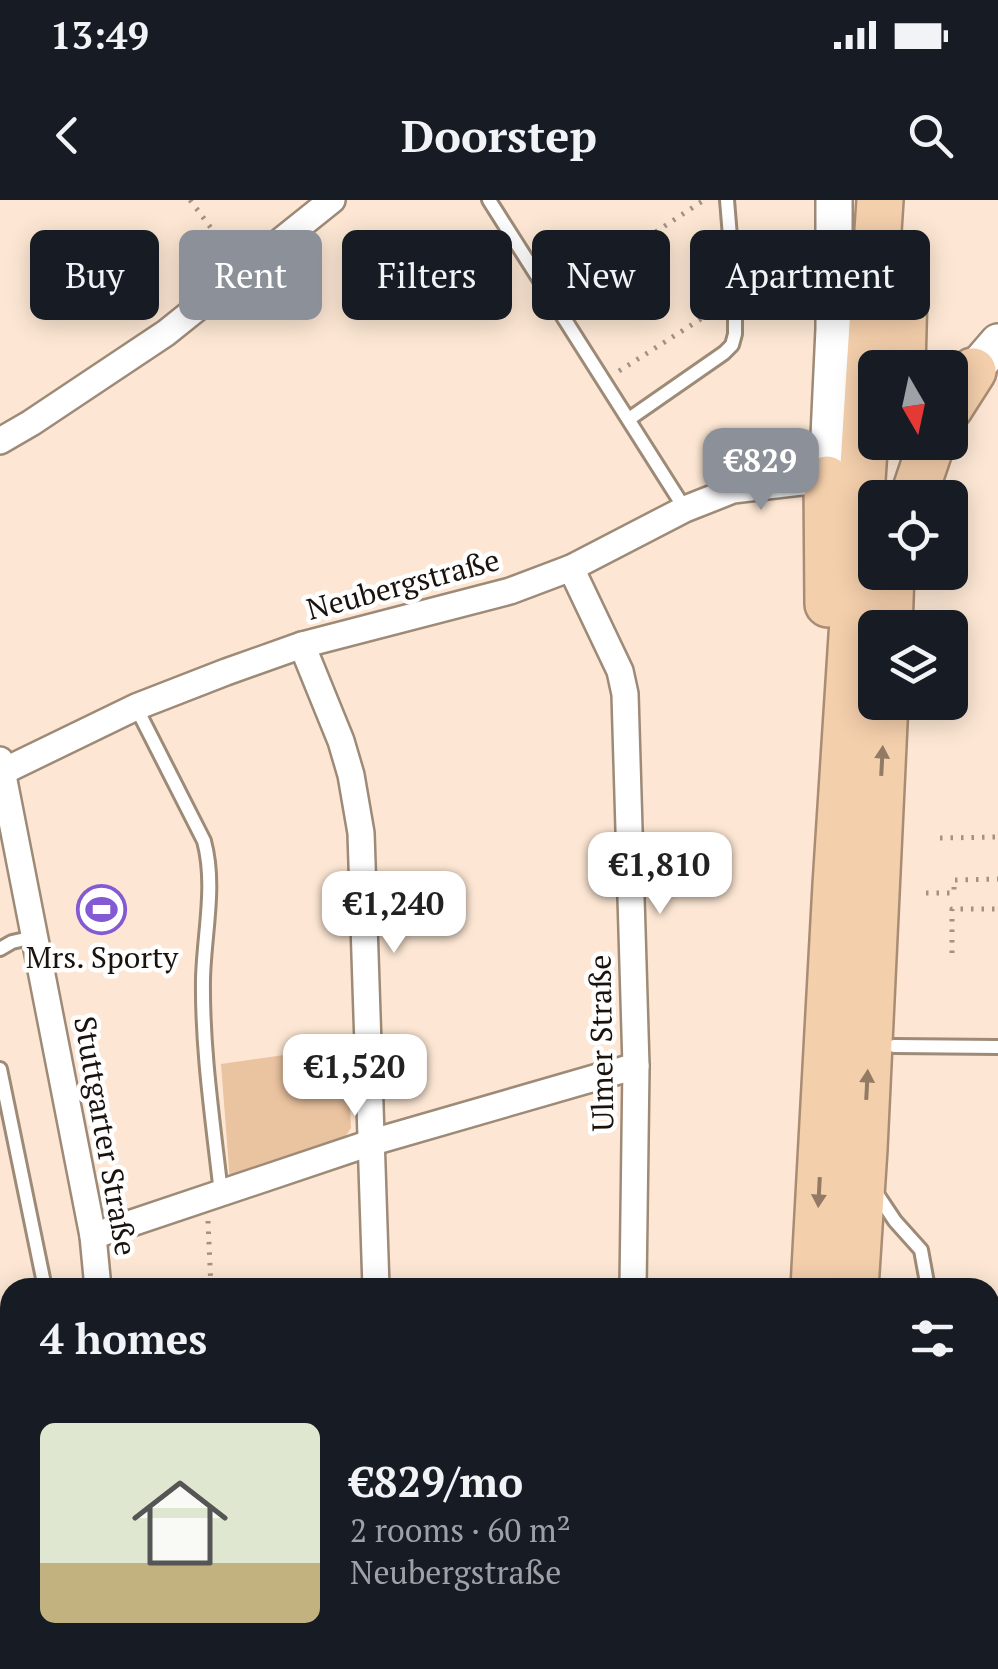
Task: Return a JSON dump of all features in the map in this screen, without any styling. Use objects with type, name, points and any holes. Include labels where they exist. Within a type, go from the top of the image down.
[{"type":"highway","points":[[815,1278],[880,200]]},
{"type":"highway","points":[[903,350],[907,200]]},
{"type":"highway","points":[[827,479],[829,758],[836,885]]},
{"type":"highway","points":[[855,1278],[884,720]]},
{"type":"main road","points":[[827,479],[834,329],[834,200]]},
{"type":"street","points":[[295,230],[332,200]]},
{"type":"street","points":[[0,441],[183,320]]},
{"type":"street","name":"Neubergstraße","points":[[1,768],[136,707],[302,645],[510,592],[572,568],[681,504],[733,490],[827,479]]},
{"type":"street","name":"Ulmer Straße","points":[[572,568],[620,671],[624,694],[636,1066],[632,1278]]},
{"type":"street","points":[[302,645],[352,776],[360,833],[376,1278]]},
{"type":"street","name":"Stuttgarter Straße","points":[[1,768],[93,1236],[97,1278]]},
{"type":"street","points":[[93,1236],[373,1142],[636,1066]]},
{"type":"lane","points":[[489,200],[532,267]]},
{"type":"lane","points":[[727,200],[729,230]]},
{"type":"lane","points":[[566,320],[681,504]]},
{"type":"lane","points":[[629,419],[724,353],[732,345],[735,320]]},
{"type":"lane","points":[[136,707],[204,841],[208,857],[203,980],[214,1195]]},
{"type":"lane","points":[[0,949],[34,937]]},
{"type":"lane","points":[[894,1046],[998,1047]]},
{"type":"lane","points":[[0,1069],[42,1278]]},
{"type":"lane","points":[[864,1149],[872,1186],[894,1221],[921,1250],[926,1278]]},
{"type":"path","points":[[190,200],[212,230]]},
{"type":"path","points":[[659,230],[704,200]]},
{"type":"path","points":[[604,381],[699,320]]},
{"type":"path","points":[[681,504],[731,466],[797,440]]},
{"type":"path","points":[[940,838],[998,837]]},
{"type":"path","points":[[926,893],[954,893],[954,880],[998,879]]},
{"type":"path","points":[[952,953],[952,910],[998,908]]},
{"type":"path","points":[[210,1278],[214,1195]]},
{"type":"shaded area","points":[[347,1046],[351,1128],[340,1144],[230,1181],[221,1064]]},
{"type":"place","name":"Mrs. Sporty","points":[[102,909]]}]
